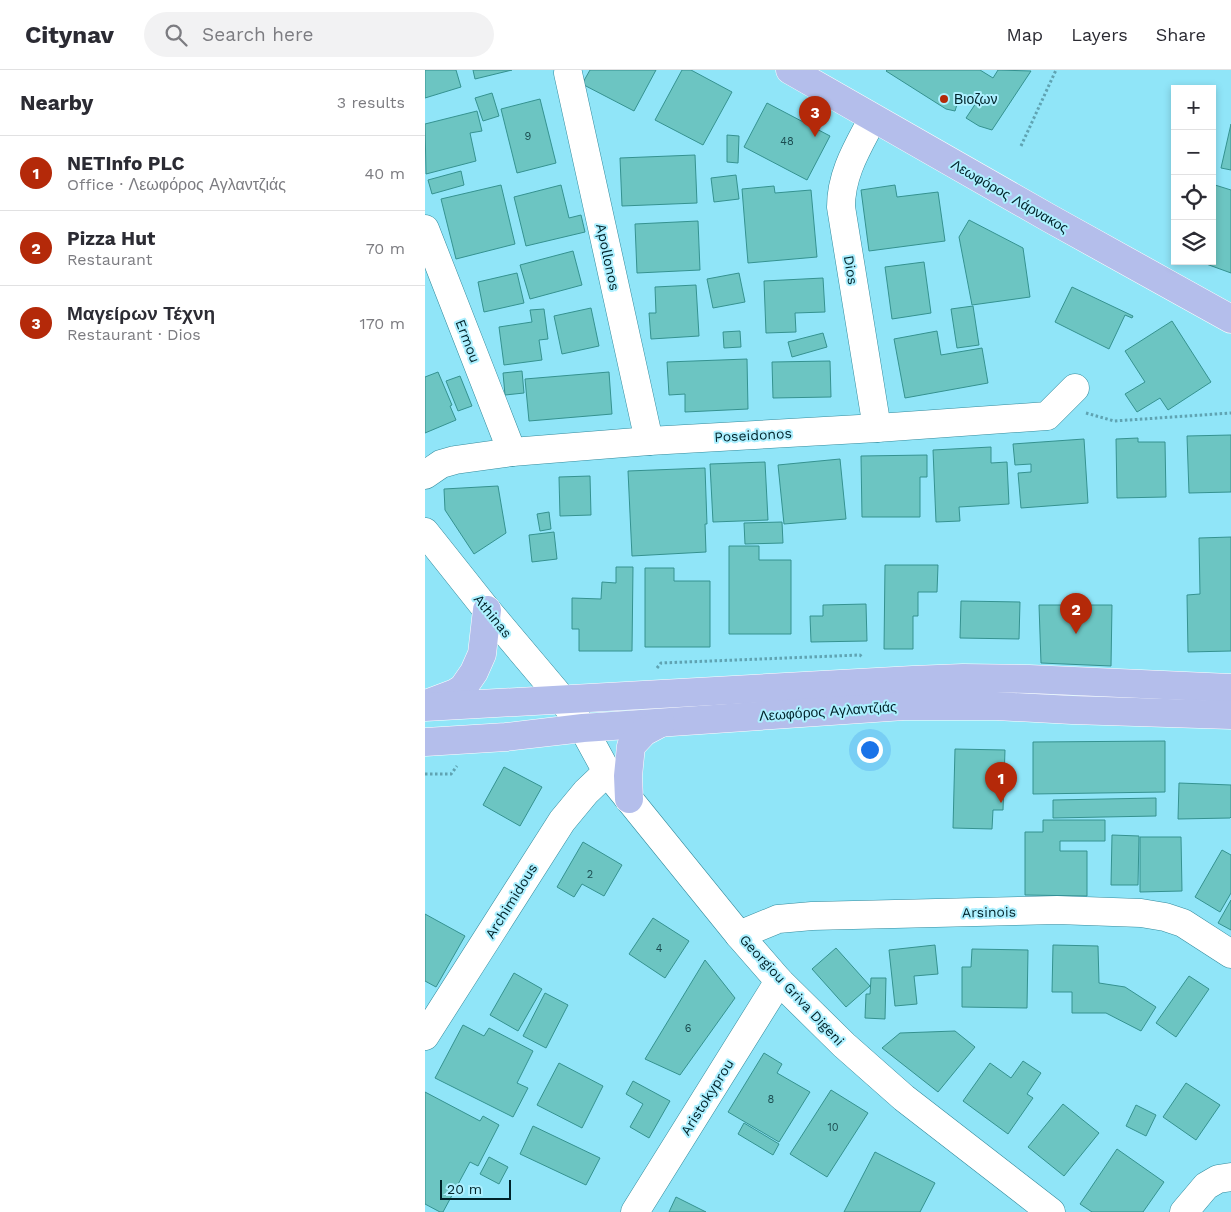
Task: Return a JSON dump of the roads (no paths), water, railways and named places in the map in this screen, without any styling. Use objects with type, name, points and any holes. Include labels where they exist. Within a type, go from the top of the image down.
[{"type":"main road","name":"Λεωφόρος Λάρνακος","points":[[790,70],[1231,319]]},
{"type":"main road","points":[[425,706],[455,694],[463,688],[474,672],[482,654],[487,610]]},
{"type":"main road","name":"Λεωφόρος Αγλαντζιάς","points":[[425,706],[963,678],[1029,678],[1231,688]]},
{"type":"main road","name":"Λεωφόρος Αγλαντζιάς","points":[[425,742],[506,737],[583,728],[904,706],[996,706],[1231,715]]},
{"type":"main road","points":[[629,799],[628,776],[631,746],[644,732],[661,723]]},
{"type":"street","name":"Apollonos","points":[[568,73],[649,441]]},
{"type":"street","name":"Dios","points":[[873,118],[845,177],[841,191],[841,206],[877,428]]},
{"type":"street","name":"Ermou","points":[[425,229],[512,452]]},
{"type":"street","name":"Poseidonos","points":[[425,475],[441,464],[455,460],[512,452],[649,441],[1047,416],[1067,396]]},
{"type":"street","name":"Athinas","points":[[425,532],[487,610],[562,699]]},
{"type":"street","name":"Georgiou Griva Digeni","points":[[562,699],[583,728],[607,772],[739,935],[779,981],[844,1045],[904,1098],[1051,1212]]},
{"type":"street","name":"Archimidous","points":[[425,1036],[562,821],[607,772]]},
{"type":"street","name":"Arsinois","points":[[739,935],[778,919],[812,916],[1057,910],[1141,913],[1165,917],[1183,923],[1231,954]]},
{"type":"street","name":"Aristokyprou","points":[[635,1212],[779,981]]},
{"type":"street","points":[[1184,1212],[1205,1186],[1218,1179],[1231,1177]]},
{"type":"place","name":"Βιοζων","points":[[944,99]]},
{"type":"place","name":"Μαγείρων Τέχνη","points":[[815,137]]},
{"type":"place","name":"Pizza Hut","points":[[1076,634]]},
{"type":"place","name":"NETInfo PLC","points":[[1001,803]]}]
